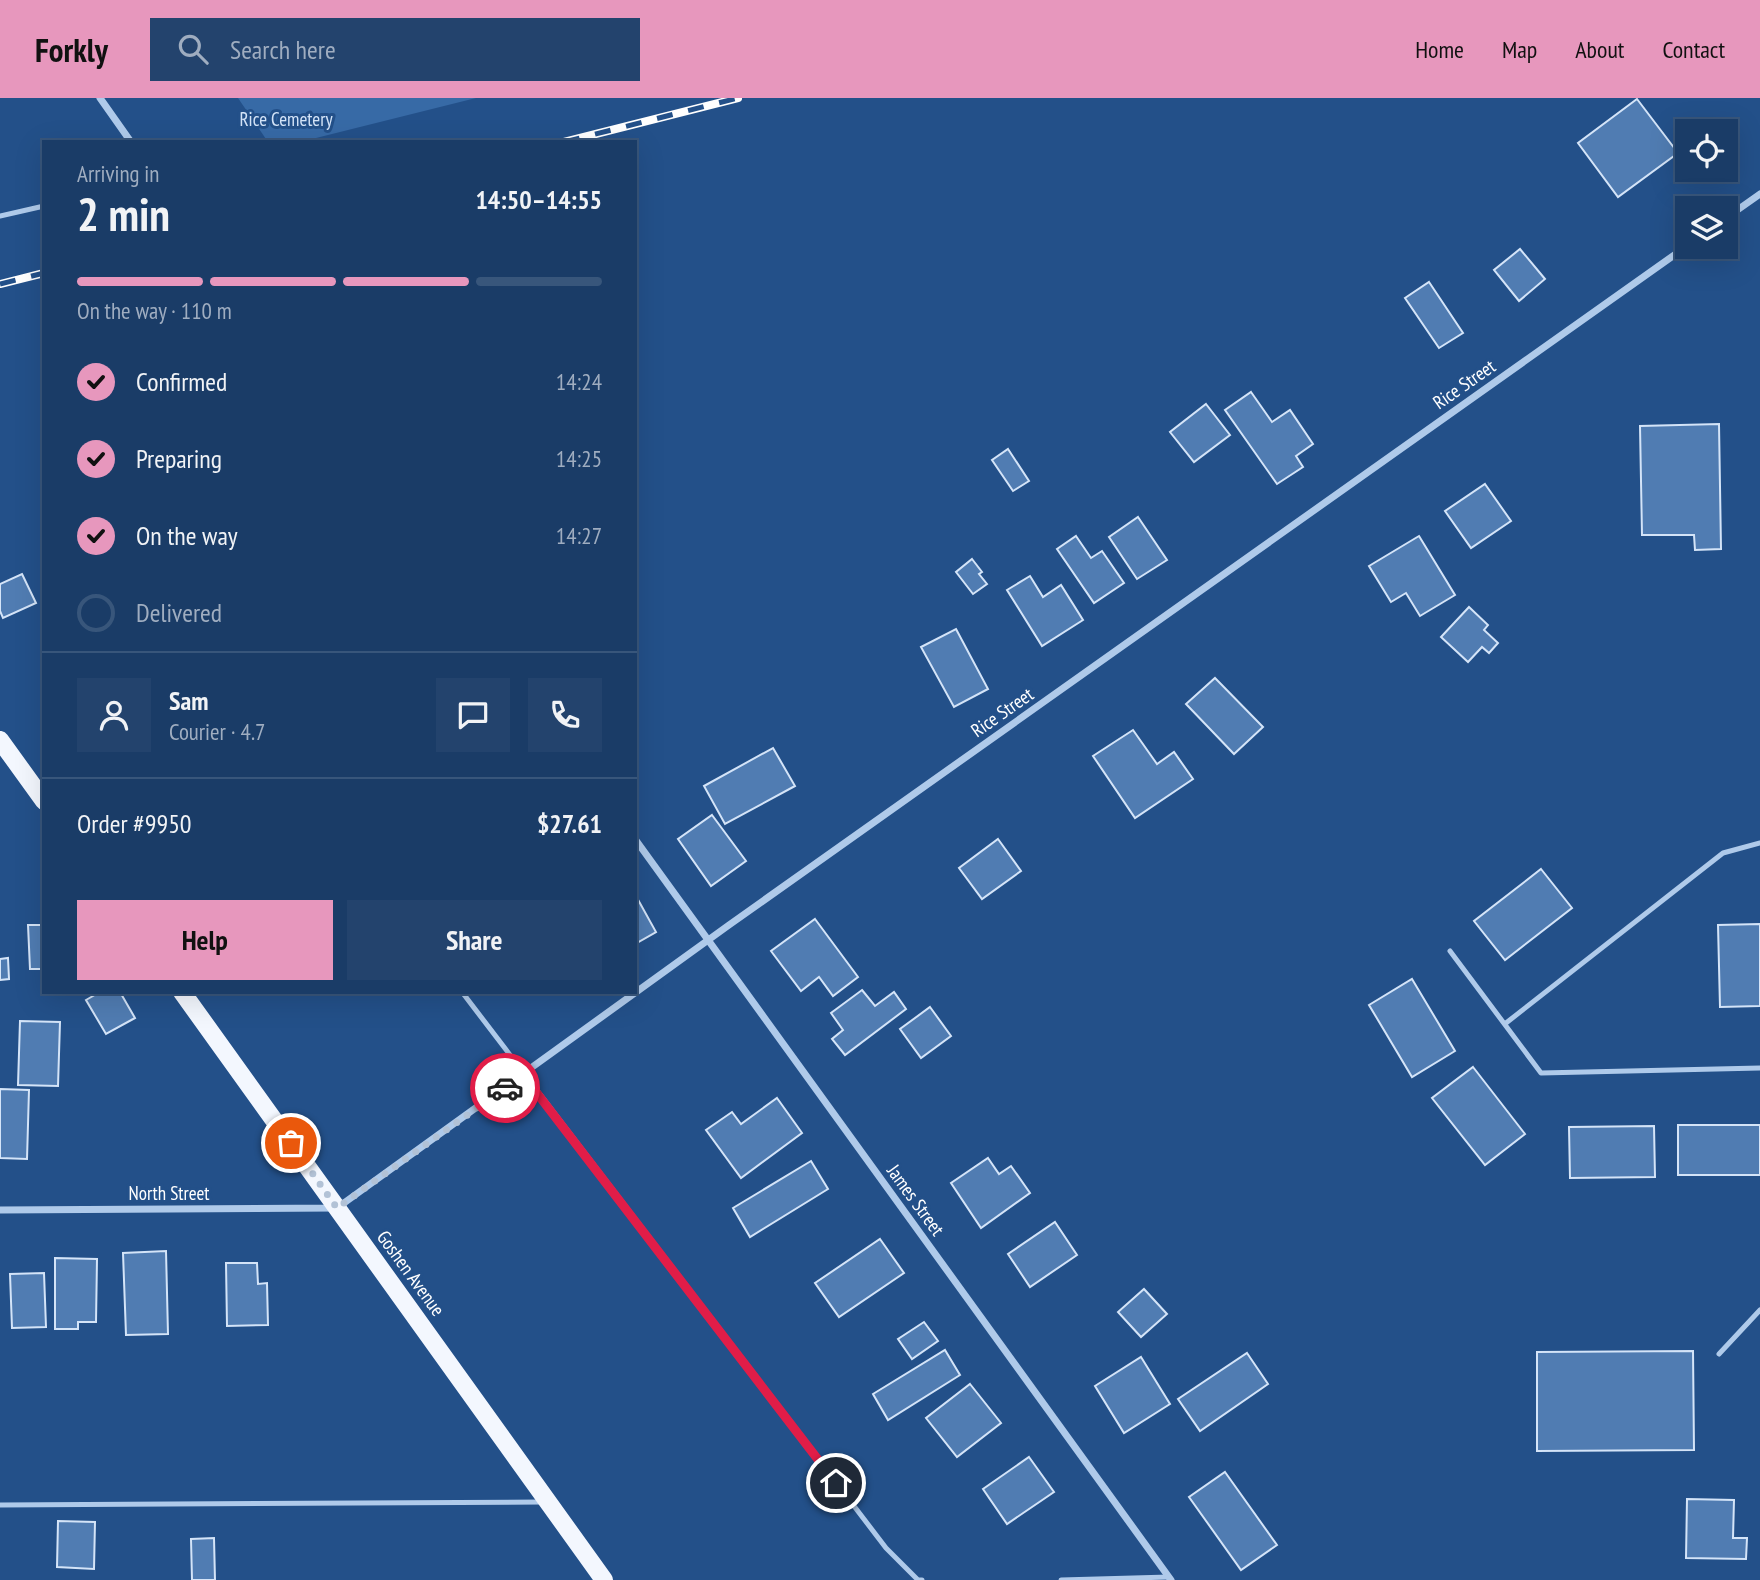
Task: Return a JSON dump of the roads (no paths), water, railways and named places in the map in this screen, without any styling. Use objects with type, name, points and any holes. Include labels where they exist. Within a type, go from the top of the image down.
[{"type":"main road","points":[[0,740],[42,795]]},
{"type":"main road","name":"Goshen Avenue","points":[[183,994],[604,1580]]},
{"type":"street","points":[[100,98],[130,140]]},
{"type":"street","points":[[1738,210],[1760,194]]},
{"type":"street","name":"Rice Street","points":[[637,992],[1675,255]]},
{"type":"street","name":"James Street","points":[[637,842],[1170,1578]]},
{"type":"street","name":"Rice Street","points":[[337,1208],[634,994]]},
{"type":"street","name":"North Street","points":[[0,1210],[337,1208]]},
{"type":"lane","points":[[0,216],[42,206]]},
{"type":"lane","points":[[1506,1023],[1723,853],[1760,843]]},
{"type":"lane","points":[[1450,951],[1541,1073],[1760,1068]]},
{"type":"lane","points":[[463,994],[886,1548],[918,1580],[922,1580]]},
{"type":"lane","points":[[1719,1354],[1760,1310]]},
{"type":"lane","points":[[0,1505],[549,1502]]},
{"type":"lane","points":[[1061,1580],[1170,1578]]},
{"type":"railway","points":[[572,140],[738,98]]},
{"type":"railway","points":[[0,284],[42,274]]},
{"type":"park label","name":"Rice Cemetery","points":[[286,119]]}]
